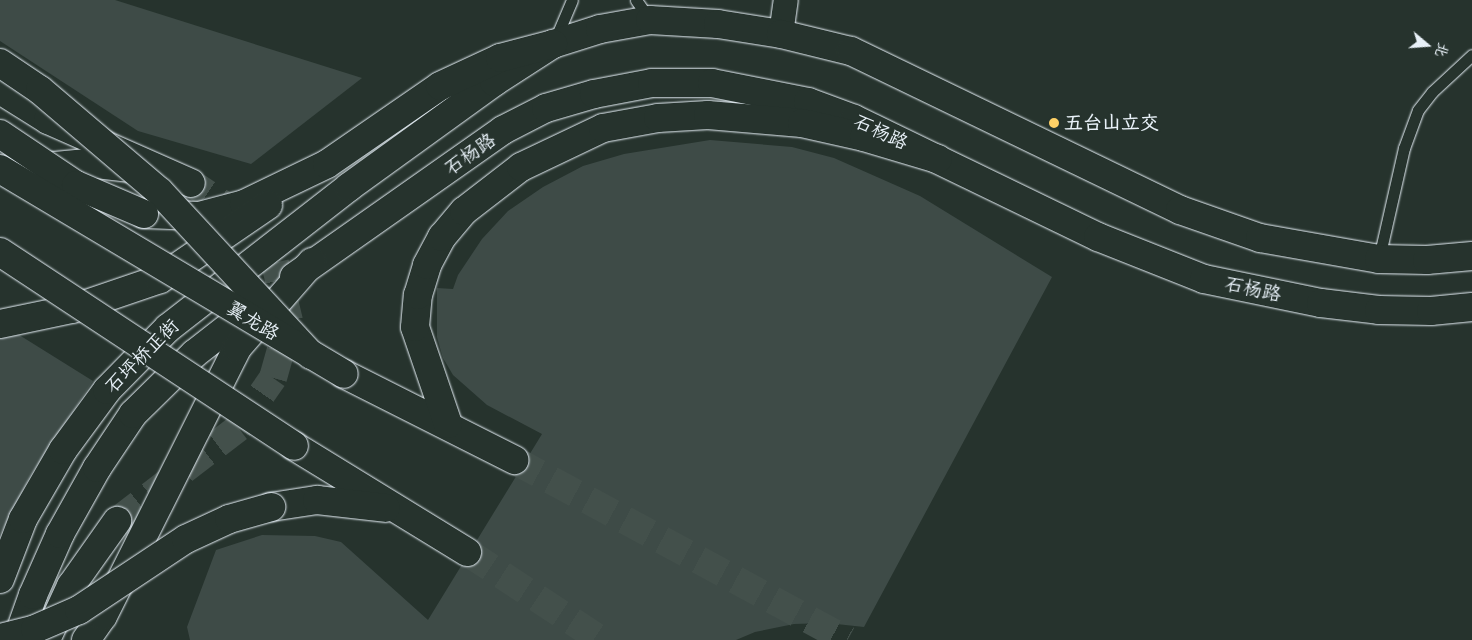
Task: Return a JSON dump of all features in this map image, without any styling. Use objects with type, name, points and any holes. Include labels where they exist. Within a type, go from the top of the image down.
[{"type":"main road","points":[[0,324],[72,309],[160,279],[440,86],[500,58],[600,29],[643,10],[781,34],[851,51],[1180,210],[1260,238],[1379,259],[1427,260],[1472,256]]},
{"type":"main road","name":"石坪桥正街","points":[[0,579],[23,519],[63,450],[107,390],[168,328],[349,187],[553,44]]},
{"type":"main road","points":[[0,63],[40,90],[160,192],[311,355]]},
{"type":"main road","name":"石杨路","points":[[312,262],[504,130],[546,108],[594,94],[652,83],[712,83],[808,102],[854,119],[1098,237],[1204,279],[1321,303],[1379,310],[1431,311],[1472,307]]},
{"type":"main road","points":[[0,90],[48,120],[191,183]]},
{"type":"main road","points":[[448,424],[416,327],[418,295],[427,265],[442,237],[464,211],[521,167],[603,128],[658,118],[708,114],[802,123],[938,159]]},
{"type":"main road","points":[[0,134],[76,184],[144,214],[199,216],[244,204],[327,164]]},
{"type":"main road","points":[[0,180],[24,169],[88,163],[164,172]]},
{"type":"main road","name":"翼龙路","points":[[0,169],[344,374],[448,424],[514,460]]},
{"type":"main road","points":[[0,252],[294,446],[467,552]]},
{"type":"main road","points":[[86,640],[103,616],[139,539],[237,348],[312,262]]},
{"type":"main road","name":"石坪桥正街","points":[[17,640],[33,595],[60,534],[97,468],[133,414],[194,354],[312,262]]},
{"type":"main road","points":[[0,638],[35,629],[79,610],[186,539],[228,519],[271,507],[317,500],[360,503],[400,511]]},
{"type":"main road","points":[[46,640],[71,586],[117,521]]},
{"type":"street","points":[[781,34],[786,0]]},
{"type":"lane","points":[[553,44],[572,0]]},
{"type":"lane","points":[[1379,259],[1404,148],[1418,110],[1432,92],[1472,55]]},
{"type":"shaded area","points":[[0,0],[115,0],[362,78],[251,164],[138,131],[0,41]]},
{"type":"shaded area","points":[[710,140],[792,147],[834,158],[920,196],[1052,277],[864,627],[827,623],[794,624],[755,632],[736,640],[190,640],[187,627],[216,550],[262,535],[315,536],[341,542],[428,620],[542,434],[487,405],[453,375],[443,358],[437,337],[437,288],[453,289],[458,275],[482,239],[508,211],[543,187],[583,166],[624,154]]},
{"type":"shaded area","points":[[0,323],[93,381],[30,476],[0,535]]},
{"type":"tunnel","points":[[117,521],[238,428],[273,378],[289,321],[275,263],[242,217],[191,183]]},
{"type":"tunnel","points":[[514,460],[847,640]]},
{"type":"tunnel","points":[[467,552],[601,640]]},
{"type":"place","name":"五台山立交","points":[[1054,123]]}]
